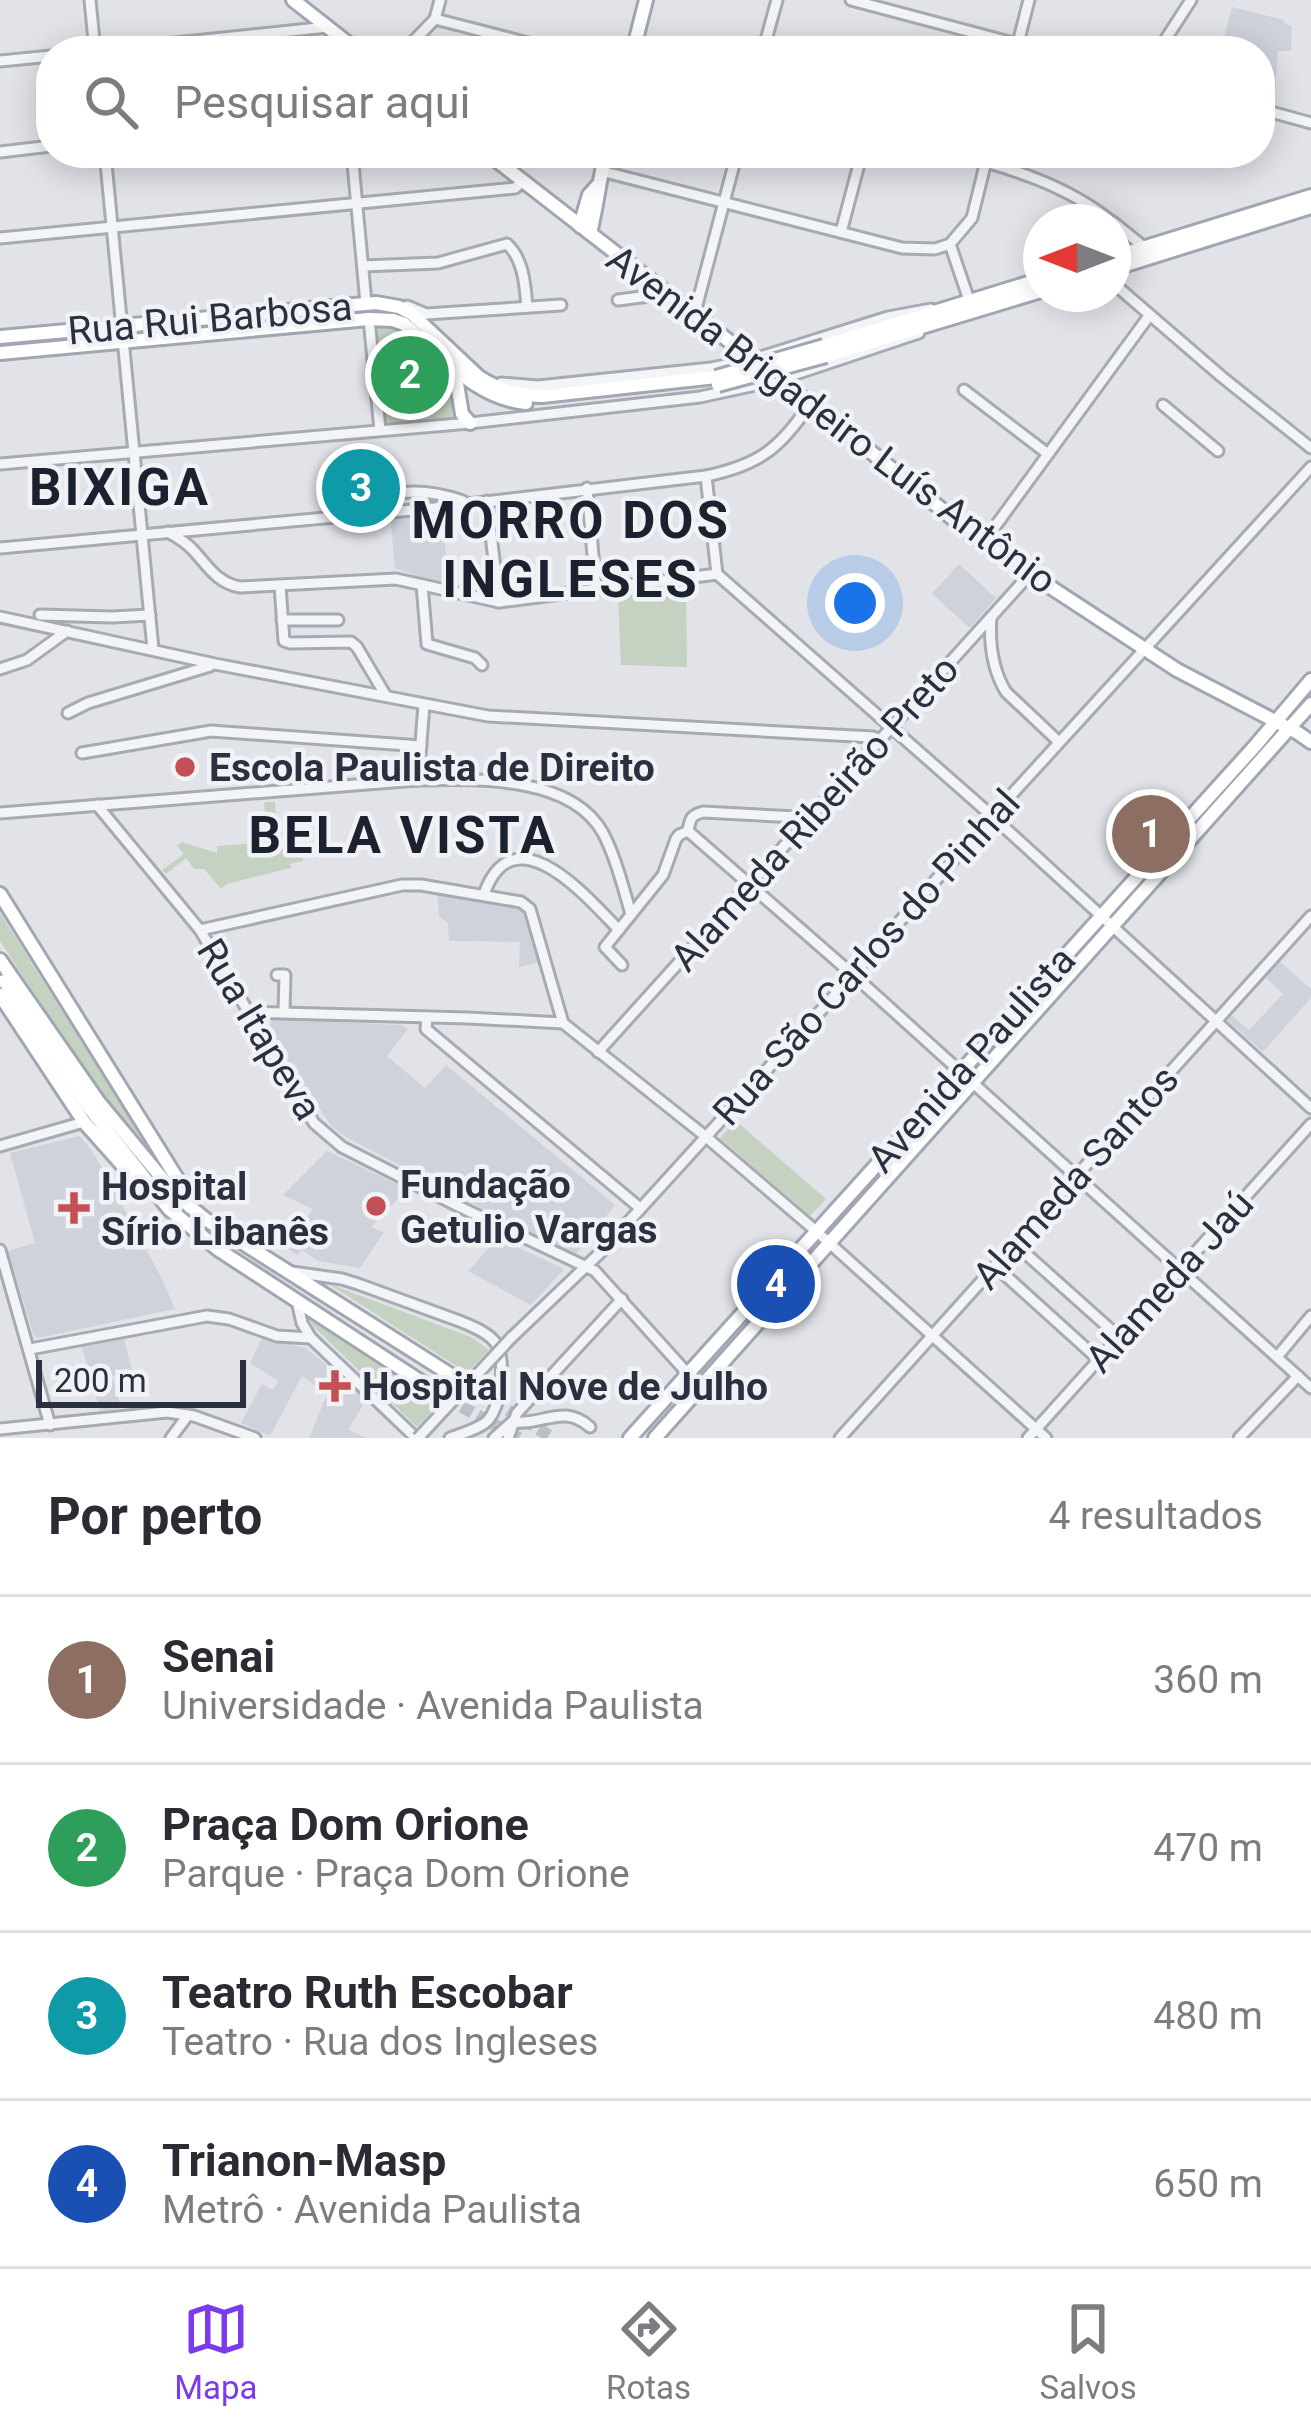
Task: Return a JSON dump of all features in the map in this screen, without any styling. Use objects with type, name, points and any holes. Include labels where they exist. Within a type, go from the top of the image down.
[{"type":"main road","points":[[293,0],[337,36]]},
{"type":"main road","points":[[637,36],[646,0]]},
{"type":"main road","name":"Avenida Brigadeiro Luís Antônio","points":[[506,168],[983,543],[1177,670],[1311,742]]},
{"type":"main road","points":[[585,230],[600,198],[602,168]]},
{"type":"main road","points":[[1131,252],[1311,196]]},
{"type":"main road","points":[[1131,263],[1311,208]]},
{"type":"main road","points":[[369,319],[404,324],[494,397],[534,403],[723,373],[825,351],[1023,286]]},
{"type":"main road","points":[[971,306],[1023,295]]},
{"type":"main road","points":[[371,303],[412,314],[479,377],[502,390],[527,396],[723,373]]},
{"type":"main road","name":"Rua Rui Barbosa","points":[[0,337],[371,303]]},
{"type":"main road","points":[[252,314],[257,329]]},
{"type":"main road","points":[[236,315],[237,331]]},
{"type":"main road","name":"Rua Rui Barbosa","points":[[0,353],[369,319]]},
{"type":"main road","points":[[73,330],[74,346]]},
{"type":"main road","points":[[723,373],[733,345]]},
{"type":"main road","points":[[441,357],[457,384],[470,423]]},
{"type":"main road","name":"Avenida Paulista","points":[[631,1438],[1311,680]]},
{"type":"main road","name":"Avenida Paulista","points":[[655,1438],[1311,704]]},
{"type":"main road","points":[[0,894],[186,1193],[190,1208]]},
{"type":"main road","points":[[0,960],[153,1190],[182,1220],[219,1250],[446,1398]]},
{"type":"main road","points":[[0,975],[66,1074],[190,1208],[462,1382]]},
{"type":"main road","points":[[0,995],[84,1122],[140,1186],[153,1190]]},
{"type":"street","points":[[90,0],[94,36]]},
{"type":"street","points":[[418,36],[434,19],[440,0]]},
{"type":"street","points":[[767,36],[776,0]]},
{"type":"street","points":[[851,0],[976,36]]},
{"type":"street","points":[[1020,36],[1029,0]]},
{"type":"street","points":[[1168,36],[1191,0]]},
{"type":"street","points":[[434,19],[500,36]]},
{"type":"street","points":[[241,36],[328,27]]},
{"type":"street","points":[[0,61],[36,57]]},
{"type":"street","points":[[1275,113],[1311,123]]},
{"type":"street","points":[[0,152],[36,148]]},
{"type":"street","points":[[106,168],[153,649]]},
{"type":"street","points":[[353,168],[371,303]]},
{"type":"street","points":[[694,316],[733,168]]},
{"type":"street","points":[[841,232],[858,168]]},
{"type":"street","points":[[600,178],[725,201],[919,250],[950,244],[972,218],[984,168]]},
{"type":"street","points":[[1012,168],[1088,204]]},
{"type":"street","points":[[0,238],[515,188],[523,181]]},
{"type":"street","points":[[1131,237],[1144,248]]},
{"type":"street","points":[[363,266],[438,263],[507,244],[521,266],[527,307]]},
{"type":"street","points":[[950,244],[971,306]]},
{"type":"street","points":[[618,300],[663,291]]},
{"type":"street","points":[[1131,300],[1311,448]]},
{"type":"street","name":"Rua Rui Barbosa","points":[[371,303],[395,302],[426,314],[562,305]]},
{"type":"street","points":[[723,373],[888,317],[952,312]]},
{"type":"street","points":[[0,464],[470,423],[700,397],[778,380],[895,342],[952,312]]},
{"type":"street","points":[[440,340],[438,321],[448,314]]},
{"type":"street","points":[[983,543],[1149,316]]},
{"type":"street","points":[[369,319],[380,430]]},
{"type":"street","points":[[792,347],[784,354],[783,366],[799,373]]},
{"type":"street","points":[[723,373],[743,376],[757,385]]},
{"type":"street","points":[[723,373],[736,375],[737,390]]},
{"type":"street","points":[[964,390],[1048,454]]},
{"type":"street","points":[[0,548],[706,476],[744,466],[774,450],[809,405]]},
{"type":"street","points":[[1163,405],[1218,452]]},
{"type":"street","name":"Rua São Carlos do Pinhal","points":[[417,1438],[640,1208],[1311,466]]},
{"type":"street","points":[[706,476],[717,574],[992,816],[1311,1108]]},
{"type":"street","points":[[587,488],[596,589]]},
{"type":"street","points":[[336,515],[385,494],[444,494],[467,503]]},
{"type":"street","points":[[487,501],[499,602]]},
{"type":"street","points":[[189,545],[202,528]]},
{"type":"street","points":[[168,532],[189,545],[226,584],[240,587],[396,579],[499,602],[717,574]]},
{"type":"street","name":"Alameda Ribeirão Preto","points":[[598,1052],[1029,574]]},
{"type":"street","points":[[422,585],[428,644],[475,658],[482,665]]},
{"type":"street","points":[[280,586],[286,643],[345,641],[354,645],[387,697]]},
{"type":"street","points":[[40,615],[150,615]]},
{"type":"street","points":[[0,617],[215,664],[503,718],[878,740]]},
{"type":"street","points":[[991,617],[989,646],[1000,682],[1059,742]]},
{"type":"street","points":[[282,620],[338,620]]},
{"type":"street","points":[[0,669],[27,660],[67,632]]},
{"type":"street","points":[[68,713],[215,664]]},
{"type":"street","points":[[418,780],[424,705]]},
{"type":"street","points":[[82,753],[211,731],[421,746]]},
{"type":"street","points":[[0,813],[418,780],[514,783],[578,806],[601,829],[631,914]]},
{"type":"street","name":"Rua Itapeva","points":[[97,805],[200,930],[314,1124],[332,1141],[596,1270],[688,1374]]},
{"type":"street","points":[[688,831],[690,819],[703,812],[807,821]]},
{"type":"street","points":[[622,965],[605,949],[663,874],[676,839],[688,831]]},
{"type":"street","points":[[688,831],[1311,1388]]},
{"type":"street","points":[[484,894],[494,874],[506,865],[525,859],[539,861],[555,869],[619,930]]},
{"type":"street","points":[[200,930],[402,885],[521,902],[530,909],[563,1023],[816,1231],[1032,1434],[1046,1438]]},
{"type":"street","name":"Alameda Santos","points":[[840,1438],[1311,916]]},
{"type":"street","points":[[284,1011],[285,975]]},
{"type":"street","points":[[248,1012],[563,1023]]},
{"type":"street","points":[[427,1017],[426,1029],[640,1208]]},
{"type":"street","points":[[0,1147],[84,1122]]},
{"type":"street","name":"Alameda Jaú","points":[[1032,1434],[1311,1124]]},
{"type":"street","points":[[1015,1244],[1119,1337]]},
{"type":"street","points":[[0,1250],[50,1424]]},
{"type":"street","points":[[995,1266],[1099,1360]]},
{"type":"street","points":[[290,1272],[342,1279],[489,1336],[500,1350],[499,1398],[493,1415],[481,1426],[450,1438]]},
{"type":"street","points":[[512,1422],[622,1299]]},
{"type":"street","points":[[297,1301],[311,1338],[417,1438]]},
{"type":"street","points":[[29,1349],[207,1316],[270,1334],[311,1338]]},
{"type":"street","points":[[1277,1357],[1311,1316]]},
{"type":"street","points":[[290,1337],[302,1323]]},
{"type":"street","points":[[1239,1438],[1298,1376]]},
{"type":"street","points":[[481,1426],[501,1436],[512,1432],[499,1398]]},
{"type":"street","points":[[0,1429],[154,1412],[188,1415],[255,1438]]},
{"type":"street","points":[[171,1438],[188,1415]]},
{"type":"street","points":[[512,1422],[566,1415],[590,1427]]},
{"type":"shaded area","points":[[1232,7],[1292,26],[1291,51],[1278,51],[1275,94],[1275,36],[1224,36]]},
{"type":"shaded area","points":[[441,509],[449,581],[437,583],[395,568],[390,515]]},
{"type":"shaded area","points":[[959,564],[996,598],[970,628],[932,594]]},
{"type":"shaded area","points":[[437,891],[524,907],[540,962],[519,967],[520,942],[449,941],[448,923],[439,917]]},
{"type":"shaded area","points":[[1279,961],[1311,989],[1311,998],[1263,1052],[1227,1020],[1231,1015],[1249,1030],[1283,994],[1265,977]]},
{"type":"shaded area","points":[[272,1019],[401,1025],[408,1029],[387,1056],[425,1088],[446,1065],[615,1205],[574,1257],[346,1137],[332,1127],[289,1063],[269,1030]]},
{"type":"shaded area","name":"Hospital Sírio Libanês","points":[[79,1136],[105,1173],[175,1309],[38,1338],[8,1251],[35,1243],[10,1153]]},
{"type":"shaded area","points":[[327,1151],[407,1189],[371,1227],[384,1232],[360,1268],[318,1261],[302,1250],[297,1255],[285,1247],[313,1209],[283,1195]]},
{"type":"shaded area","points":[[498,1238],[564,1269],[531,1305],[468,1271]]},
{"type":"shaded area","name":"Hospital Nove de Julho","points":[[262,1338],[306,1348],[355,1389],[366,1400],[348,1430],[367,1438],[309,1438],[327,1394],[302,1376],[270,1436],[241,1423],[262,1384],[273,1390],[278,1381],[250,1363]]},
{"type":"shaded area","points":[[124,1339],[132,1370],[112,1376],[121,1408],[100,1411],[82,1347]]},
{"type":"green space","points":[[372,323],[403,329],[441,368],[451,392],[453,421],[383,428]]},
{"type":"green space","points":[[686,590],[687,667],[621,665],[618,595]]},
{"type":"green space","points":[[264,802],[275,802],[278,849],[303,847],[303,861],[221,889],[204,869],[194,869],[186,858],[166,874],[162,870],[184,854],[177,846],[182,842],[217,853],[217,846],[267,842]]},
{"type":"green space","points":[[0,913],[148,1147],[89,1077],[0,941]]},
{"type":"green space","points":[[736,1121],[826,1199],[810,1216],[720,1138]]},
{"type":"green space","points":[[329,1284],[471,1337],[489,1350],[467,1373]]},
{"type":"green space","points":[[309,1318],[439,1404],[417,1427]]},
{"type":"tunnel","points":[[462,1382],[553,1438]]},
{"type":"tunnel","points":[[446,1398],[519,1438]]},
{"type":"place","name":"Praça Dom Orione","points":[[410,375]]},
{"type":"place","name":"Teatro Ruth Escobar","points":[[361,488]]},
{"type":"place","name":"Escola Paulista de Direito","points":[[185,767]]},
{"type":"place","name":"Senai","points":[[1151,834]]},
{"type":"place","name":"Fundação Getulio Vargas","points":[[376,1206]]},
{"type":"place","name":"Hospital Sírio Libanês","points":[[74,1208]]},
{"type":"place","name":"Trianon-Masp","points":[[776,1284]]},
{"type":"place","name":"Hospital Nove de Julho","points":[[335,1386]]},
{"type":"district","name":"BIXIGA","points":[[120,487]]},
{"type":"district","name":"MORRO DOS INGLESES","points":[[571,549]]},
{"type":"district","name":"BELA VISTA","points":[[403,835]]}]
